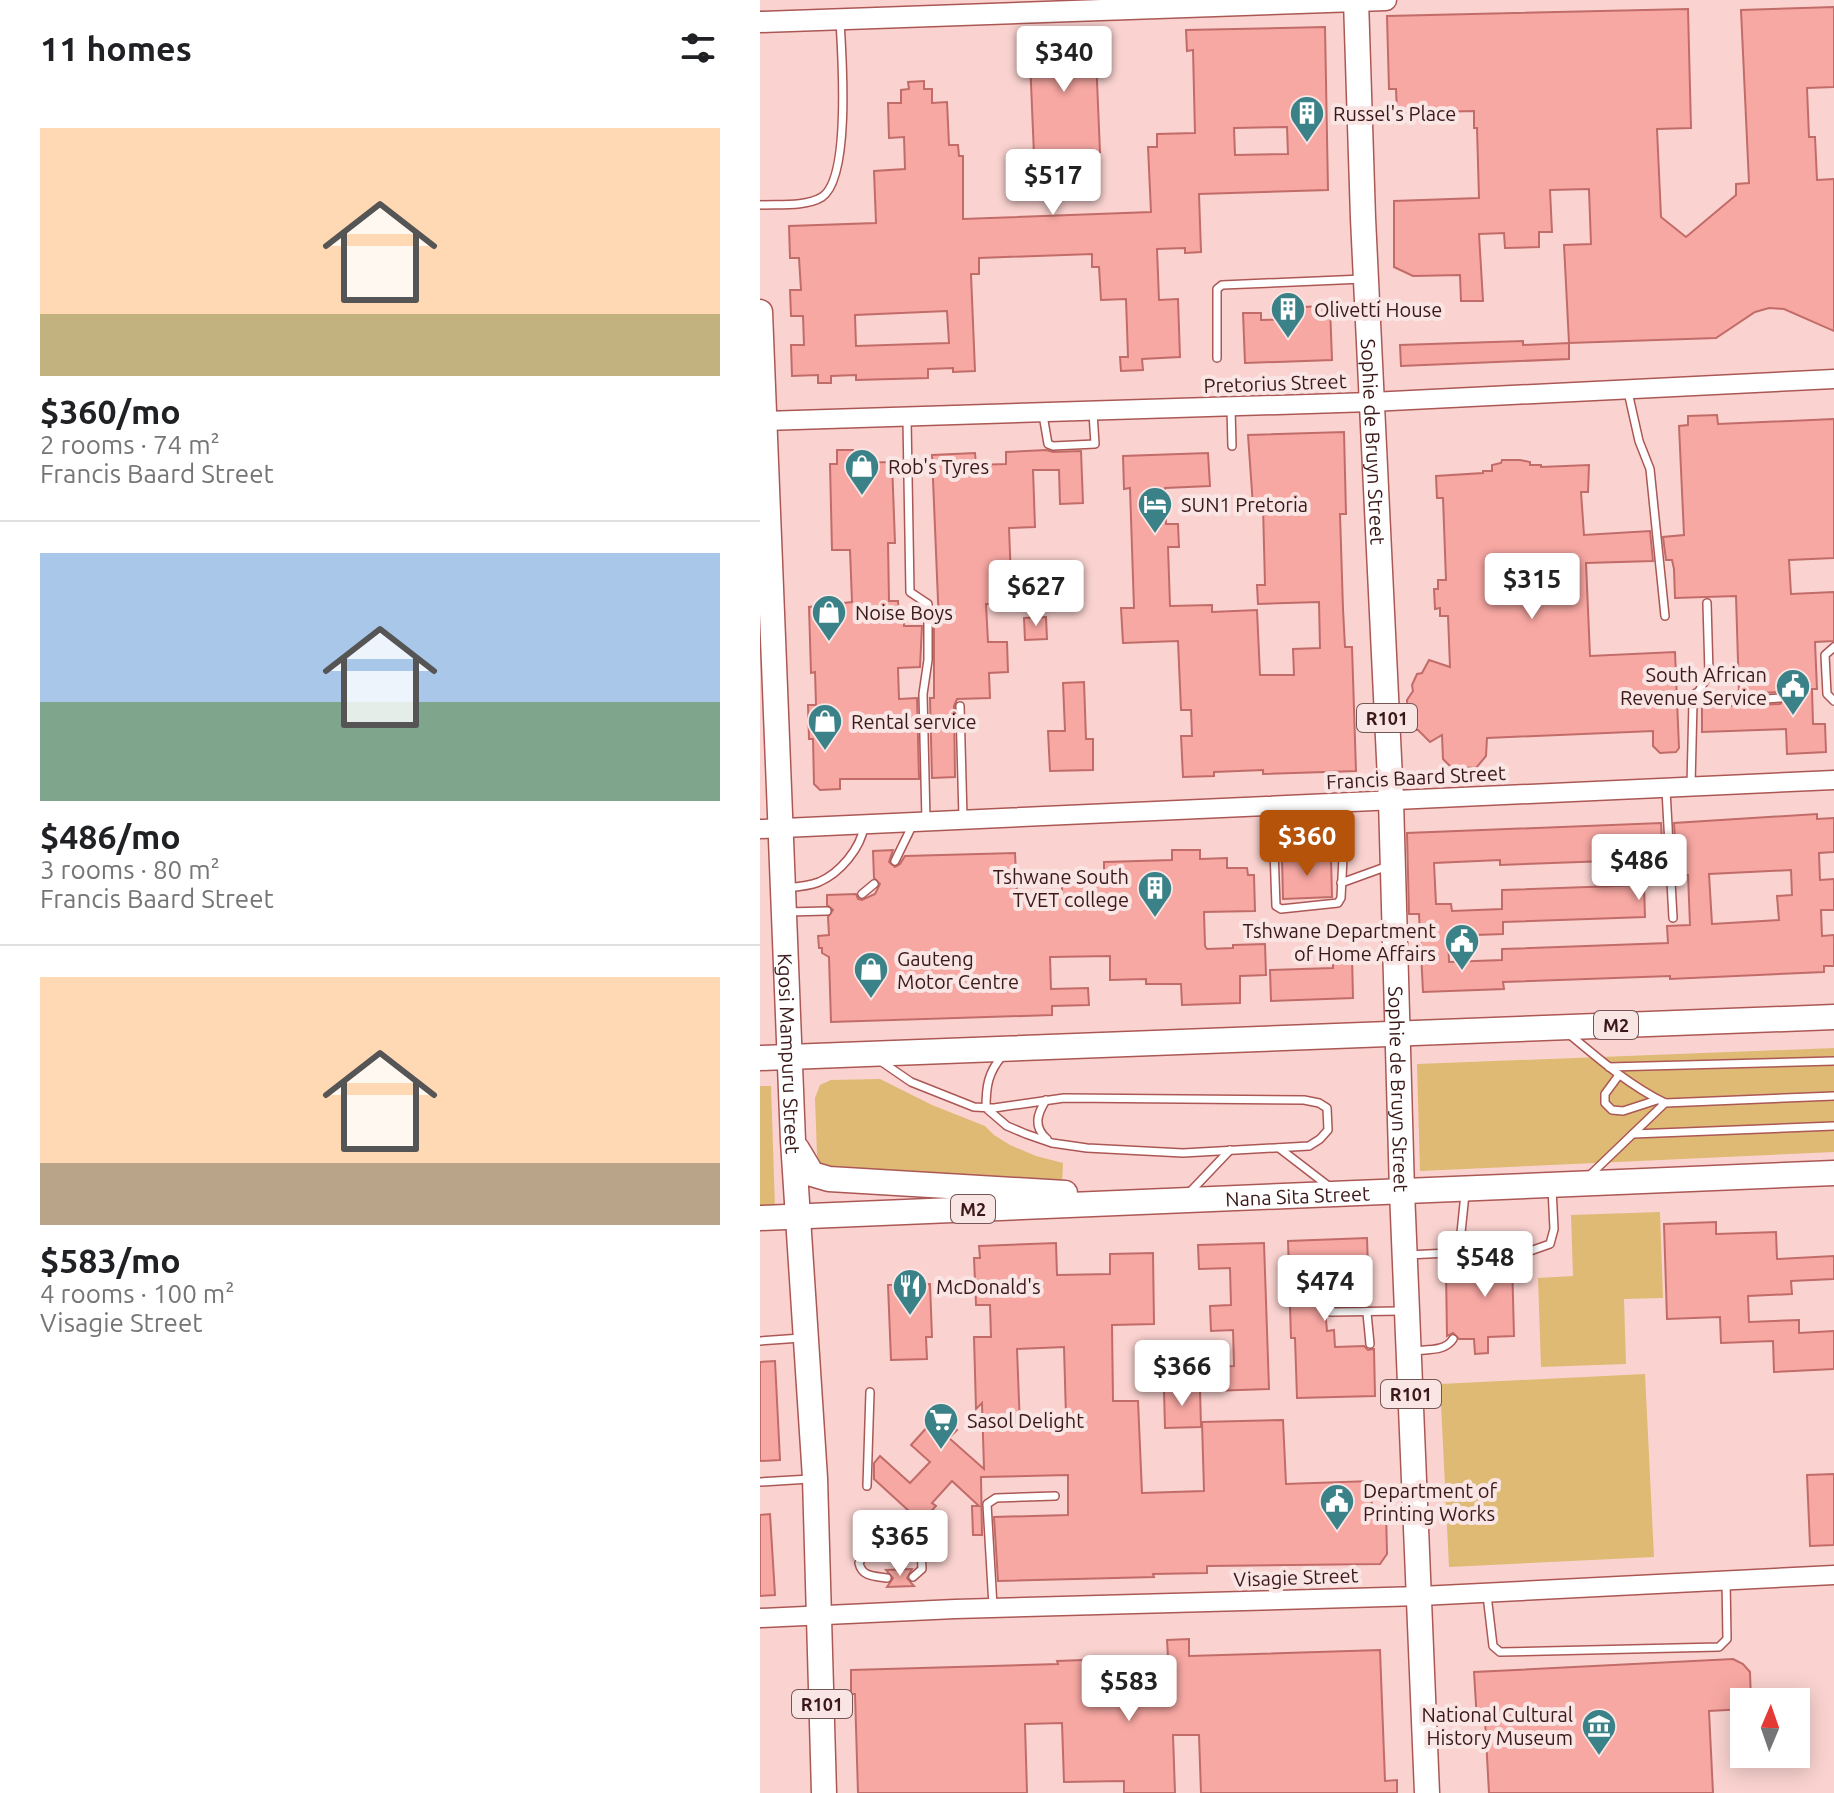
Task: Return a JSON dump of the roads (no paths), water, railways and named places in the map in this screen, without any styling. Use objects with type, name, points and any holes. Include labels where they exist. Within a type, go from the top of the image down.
[{"type":"main road","points":[[760,22],[1386,0]]},
{"type":"main road","name":"Sophie de Bruyn Street","points":[[1356,1],[1371,402],[1391,800],[1402,1191],[1427,1793]]},
{"type":"main road","name":"Kgosi Mampuru Street","points":[[760,312],[771,828],[784,900],[793,1141],[815,1478],[824,1793]]},
{"type":"main road","name":"M2","points":[[760,1058],[1834,1017]]},
{"type":"main road","points":[[793,1141],[812,1174],[829,1179],[1018,1188],[1146,1202]]},
{"type":"main road","name":"Nana Sita Street","points":[[760,1218],[1834,1173]]},
{"type":"street","name":"Pretorius Street","points":[[764,421],[1371,402],[1834,379]]},
{"type":"street","name":"Francis Baard Street","points":[[771,828],[1834,780]]},
{"type":"street","name":"Visagie Street","points":[[760,1618],[1421,1596],[1834,1575]]},
{"type":"lane","points":[[760,205],[806,202],[821,197],[833,185],[842,120],[840,19]]},
{"type":"lane","points":[[1217,358],[1217,289],[1222,285],[1366,279]]},
{"type":"lane","points":[[1628,390],[1639,441],[1650,469],[1665,616]]},
{"type":"lane","points":[[1231,406],[1232,446]]},
{"type":"lane","points":[[1043,412],[1048,444],[1095,444],[1093,410]]},
{"type":"lane","points":[[895,861],[920,822],[923,694],[928,660],[928,604],[910,592],[907,416]]},
{"type":"lane","points":[[1691,787],[1693,702],[1709,673],[1707,603]]},
{"type":"lane","points":[[1834,647],[1827,650],[1825,655],[1827,694],[1834,701]]},
{"type":"lane","points":[[1696,693],[1740,701],[1780,698]]},
{"type":"lane","points":[[960,706],[963,820]]},
{"type":"lane","points":[[1666,788],[1673,918]]},
{"type":"lane","points":[[784,900],[832,873],[857,846],[864,824]]},
{"type":"lane","points":[[1334,846],[1343,857],[1341,883],[1341,898],[1332,906],[1281,909],[1276,906],[1274,850],[1334,846]]},
{"type":"lane","points":[[1341,883],[1393,864]]},
{"type":"lane","points":[[862,894],[874,884]]},
{"type":"lane","points":[[784,900],[827,911]]},
{"type":"lane","points":[[1561,1028],[1619,1075],[1662,1101]]},
{"type":"lane","points":[[871,1054],[911,1082],[974,1107],[986,1108],[1046,1100],[1304,1100],[1327,1108],[1328,1130],[1309,1146],[1183,1153],[1052,1143],[1007,1126],[986,1108],[986,1085],[992,1069],[1009,1048]]},
{"type":"lane","points":[[1609,1067],[1834,1061]]},
{"type":"lane","points":[[1619,1075],[1605,1094],[1605,1103],[1612,1110],[1623,1111],[1662,1101],[1834,1096]]},
{"type":"lane","points":[[1046,1100],[1037,1112],[1037,1123],[1040,1133],[1052,1143]]},
{"type":"lane","points":[[1581,1184],[1662,1101]]},
{"type":"lane","points":[[1633,1134],[1834,1126]]},
{"type":"lane","points":[[1279,1148],[1338,1194]]},
{"type":"lane","points":[[1183,1200],[1230,1150]]},
{"type":"lane","points":[[1530,1251],[1550,1244],[1554,1229],[1552,1185]]},
{"type":"lane","points":[[1454,1270],[1459,1252],[1465,1189]]},
{"type":"lane","points":[[1405,1256],[1491,1251]]},
{"type":"lane","points":[[1329,1272],[1331,1312],[1408,1311]]},
{"type":"lane","points":[[1367,1313],[1370,1344]]},
{"type":"lane","points":[[760,1341],[807,1338]]},
{"type":"lane","points":[[1409,1351],[1442,1348],[1449,1346],[1453,1339]]},
{"type":"lane","points":[[867,1486],[870,1392]]},
{"type":"lane","points":[[760,1482],[815,1478]]},
{"type":"lane","points":[[993,1608],[987,1504],[996,1498],[1055,1496]]},
{"type":"lane","points":[[887,1578],[865,1574],[859,1563],[868,1548],[900,1517]]},
{"type":"lane","points":[[913,1577],[922,1569],[920,1534]]},
{"type":"lane","points":[[1487,1592],[1493,1646],[1500,1652],[1719,1647],[1727,1639],[1726,1580]]},
{"type":"place","name":"Russel's Place","points":[[1307,144]]},
{"type":"place","name":"Olivetti House","points":[[1288,340]]},
{"type":"place","name":"Rob's Tyres","points":[[862,497]]},
{"type":"place","name":"SUN1 Pretoria","points":[[1155,535]]},
{"type":"place","name":"Noise Boys","points":[[829,643]]},
{"type":"place","name":"South African Revenue Service","points":[[1793,717]]},
{"type":"place","name":"Rental service","points":[[825,752]]},
{"type":"place","name":"Tshwane South TVET college","points":[[1155,919]]},
{"type":"place","name":"Tshwane Department of Home Affairs","points":[[1462,972]]},
{"type":"place","name":"Gauteng Motor Centre","points":[[871,1000]]},
{"type":"place","name":"McDonald's","points":[[910,1317]]},
{"type":"place","name":"Sasol Delight","points":[[941,1451]]},
{"type":"place","name":"Department of Printing Works","points":[[1337,1532]]},
{"type":"place","name":"National Cultural History Museum","points":[[1599,1757]]}]
